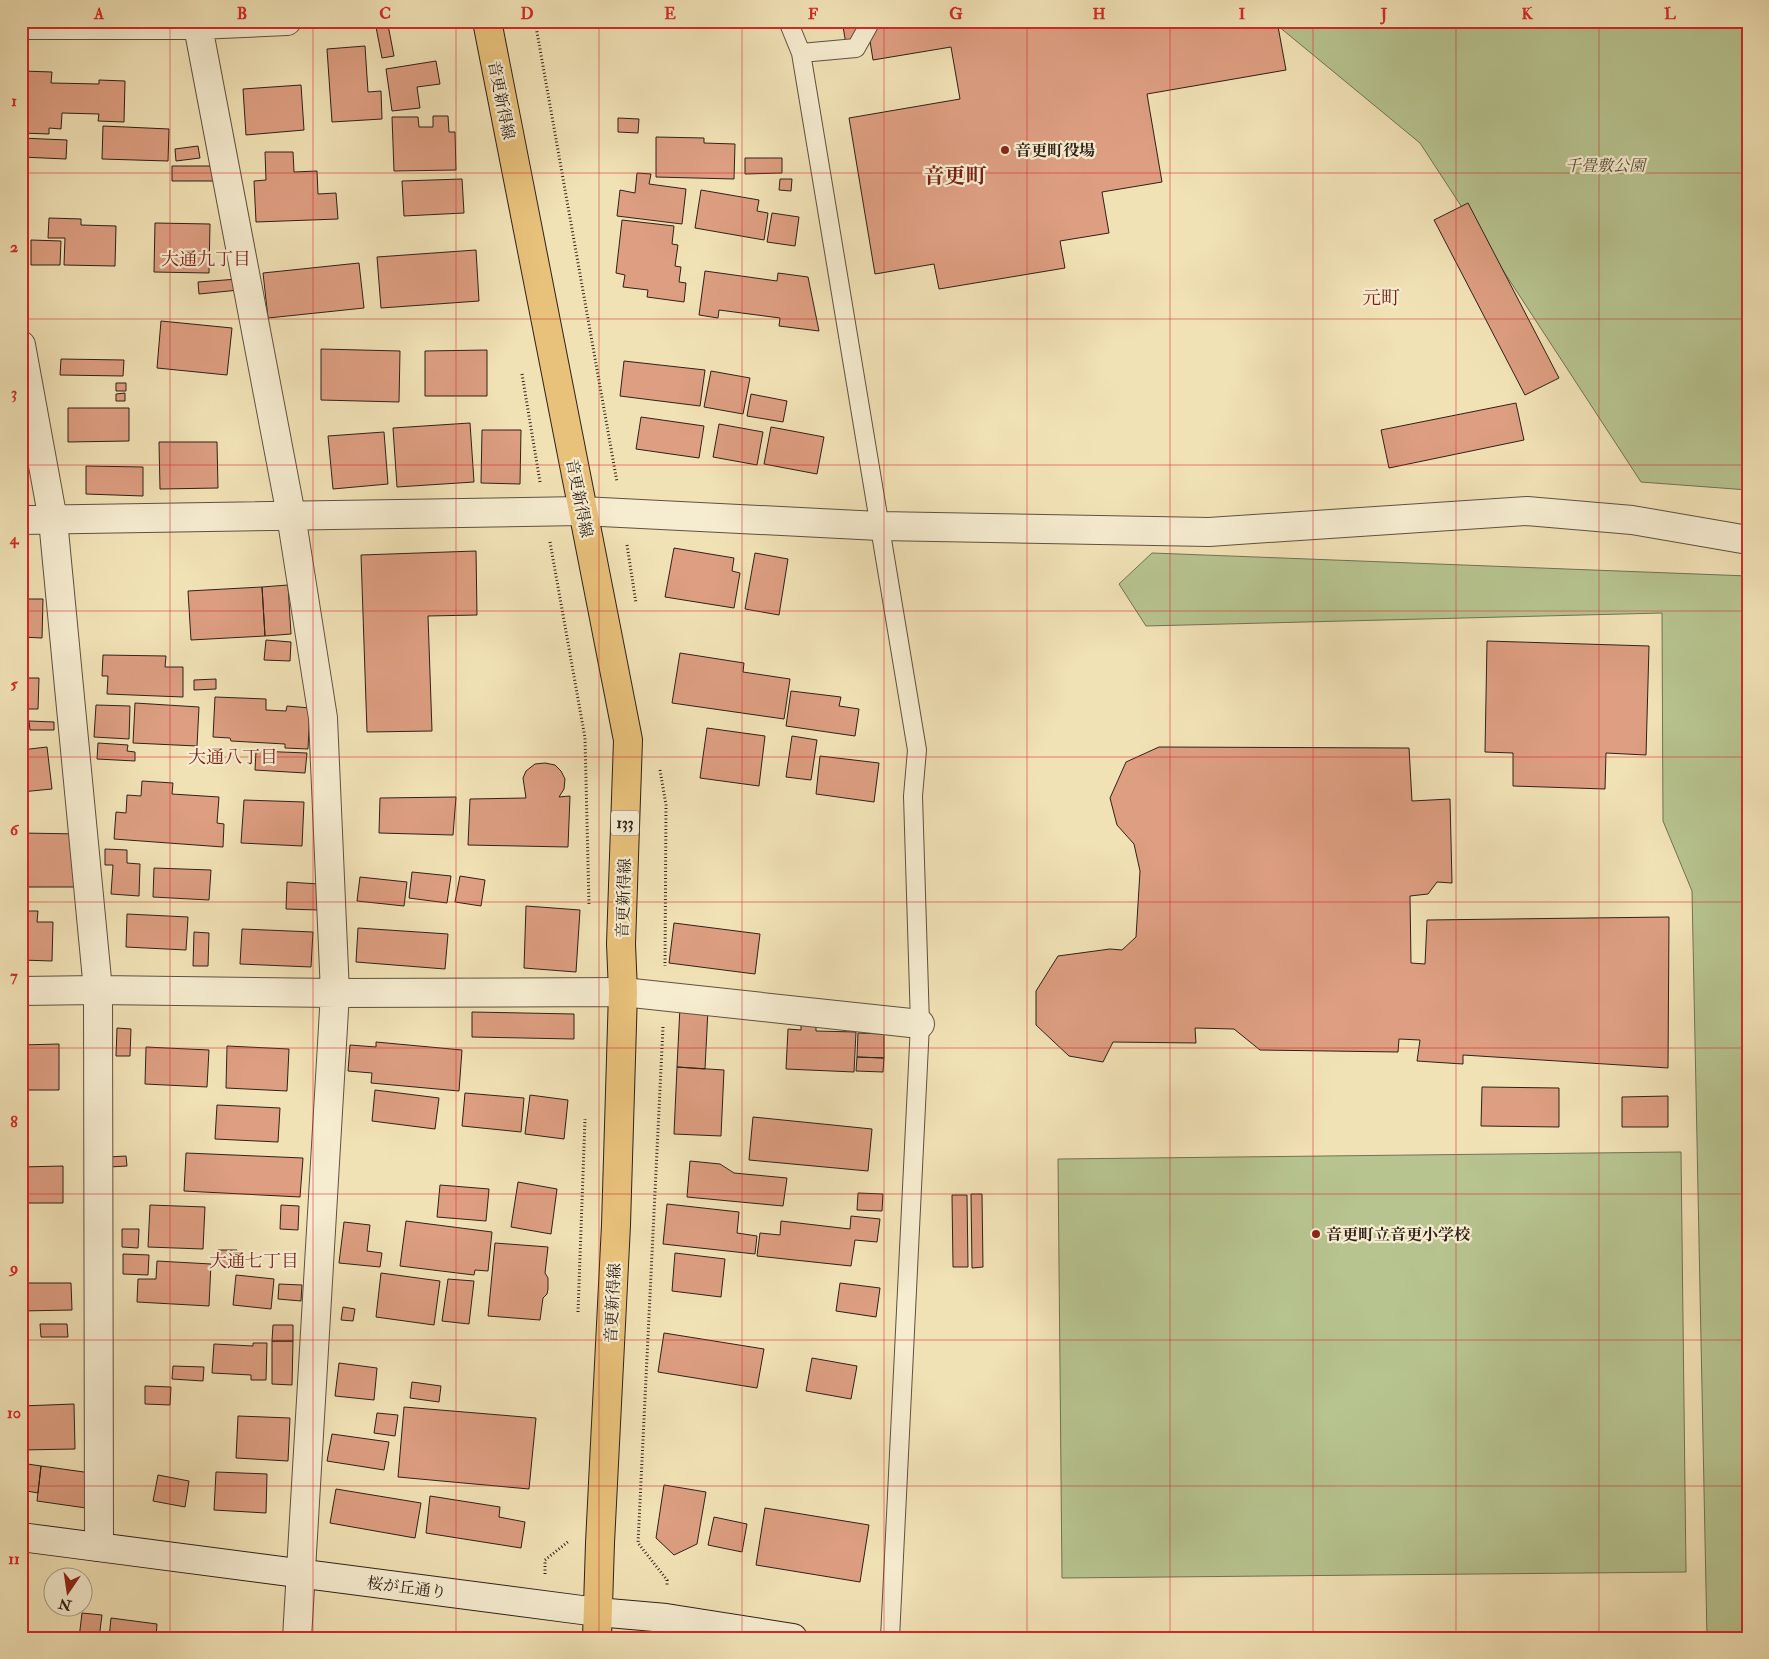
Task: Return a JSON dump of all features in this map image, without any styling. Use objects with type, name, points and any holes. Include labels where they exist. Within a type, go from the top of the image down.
[{"type":"main road","name":"音更新得線","points":[[487,21],[628,740],[621,944],[623,992],[616,1225],[597,1625]]},
{"type":"street","points":[[21,25],[287,21]]},
{"type":"street","points":[[198,23],[292,516],[323,718],[335,993],[297,1638]]},
{"type":"street","points":[[21,345],[53,520],[98,990],[99,1547]]},
{"type":"street","points":[[21,520],[582,511],[879,526],[1209,532],[1527,511],[1632,520],[1748,540]]},
{"type":"street","points":[[21,991],[623,992],[665,995],[920,1024]]},
{"type":"street","name":"桜が丘通り","points":[[21,1537],[300,1573],[597,1625],[666,1618],[793,1638]]},
{"type":"lane","points":[[788,21],[800,53],[917,750],[913,796],[920,1024],[890,1638]]},
{"type":"lane","points":[[800,53],[856,48],[871,21]]},
{"type":"path","points":[[535,21],[622,512]]},
{"type":"path","points":[[545,511],[585,738],[589,915]]},
{"type":"path","points":[[665,995],[638,1543],[667,1580],[666,1618]]},
{"type":"path","points":[[577,1322],[586,1112]]},
{"type":"path","points":[[545,1560],[569,1541],[569,1531]]},
{"type":"green space","name":"千畳敷公園","points":[[1272,21],[1748,21],[1748,490],[1641,482],[1420,143]]},
{"type":"green space","points":[[1152,553],[1748,576],[1748,1638],[1707,1638],[1692,891],[1663,821],[1662,613],[1146,626],[1119,584]]},
{"type":"green space","points":[[1681,1152],[1686,1572],[1062,1578],[1058,1159]]},
{"type":"building","name":"音更町役場","points":[[842,21],[1087,21],[1087,24],[1105,21],[1277,21],[1286,70],[1147,94],[1162,182],[1102,192],[1109,233],[1060,241],[1065,268],[939,289],[934,264],[875,274],[849,118],[960,99],[951,47],[873,60],[870,41],[846,44]]},
{"type":"building","points":[[388,25],[394,56],[382,58],[376,27]]},
{"type":"building","points":[[365,46],[368,92],[381,91],[382,119],[332,122],[327,49]]},
{"type":"building","points":[[436,61],[440,84],[417,87],[420,108],[392,111],[386,69]]},
{"type":"building","points":[[22,71],[52,72],[51,83],[99,84],[99,80],[125,81],[124,122],[98,121],[99,114],[62,113],[61,129],[49,128],[49,134],[21,133]]},
{"type":"building","points":[[301,85],[304,130],[246,135],[243,89]]},
{"type":"building","points":[[433,116],[448,116],[449,132],[455,132],[456,170],[394,171],[392,117],[418,117],[419,127],[433,127]]},
{"type":"building","points":[[618,118],[639,119],[638,133],[618,132]]},
{"type":"building","points":[[103,126],[169,129],[168,161],[102,159]]},
{"type":"building","points":[[656,137],[704,138],[704,143],[735,144],[734,179],[656,177]]},
{"type":"building","points":[[21,138],[67,140],[66,159],[21,157]]},
{"type":"building","points":[[198,146],[200,158],[176,161],[175,149]]},
{"type":"building","points":[[265,152],[293,152],[294,172],[317,171],[318,194],[336,193],[338,219],[256,222],[254,181],[266,180]]},
{"type":"building","points":[[745,158],[782,158],[782,173],[745,174]]},
{"type":"building","points":[[172,166],[215,166],[215,181],[172,181]]},
{"type":"building","points":[[637,173],[651,174],[649,184],[686,189],[682,224],[617,216],[620,190],[635,193]]},
{"type":"building","points":[[462,179],[464,213],[404,216],[402,181]]},
{"type":"building","points":[[780,179],[792,179],[791,191],[779,190]]},
{"type":"building","points":[[701,190],[759,200],[757,211],[768,213],[764,240],[695,228]]},
{"type":"building","points":[[1468,203],[1559,378],[1525,395],[1434,220]]},
{"type":"building","points":[[772,213],[799,217],[795,246],[767,242]]},
{"type":"building","points":[[49,218],[81,219],[81,225],[116,226],[115,266],[64,265],[65,238],[48,238]]},
{"type":"building","points":[[622,220],[674,226],[672,244],[678,245],[675,266],[681,267],[679,282],[686,283],[684,302],[647,297],[648,290],[623,287],[625,275],[616,273]]},
{"type":"building","points":[[155,223],[210,224],[209,273],[154,272]]},
{"type":"building","points":[[31,240],[61,241],[60,265],[31,265]]},
{"type":"building","points":[[476,250],[479,301],[381,308],[377,257]]},
{"type":"building","points":[[359,263],[364,308],[268,318],[263,273]]},
{"type":"building","points":[[705,271],[777,281],[778,273],[808,277],[819,331],[779,326],[780,318],[719,310],[718,318],[699,315]]},
{"type":"building","points":[[238,279],[239,290],[199,294],[198,282]]},
{"type":"building","points":[[161,321],[232,328],[227,375],[157,368]]},
{"type":"building","points":[[321,349],[400,351],[399,402],[321,400]]},
{"type":"building","points":[[487,350],[487,396],[425,396],[425,351]]},
{"type":"building","points":[[61,359],[124,360],[123,376],[60,375]]},
{"type":"building","points":[[624,361],[705,370],[700,406],[620,396]]},
{"type":"building","points":[[711,371],[750,378],[743,414],[704,407]]},
{"type":"building","points":[[116,383],[126,383],[126,391],[116,391]]},
{"type":"building","points":[[125,393],[125,401],[116,401],[116,394]]},
{"type":"building","points":[[751,394],[787,401],[783,422],[747,416]]},
{"type":"building","points":[[1516,403],[1524,440],[1389,468],[1381,430]]},
{"type":"building","points":[[68,408],[129,408],[129,441],[68,442]]},
{"type":"building","points":[[641,417],[704,426],[699,458],[636,449]]},
{"type":"building","points":[[470,423],[474,482],[397,487],[393,428]]},
{"type":"building","points":[[719,424],[763,432],[757,465],[713,457]]},
{"type":"building","points":[[771,427],[824,437],[817,474],[764,464]]},
{"type":"building","points":[[482,430],[521,430],[520,484],[481,483]]},
{"type":"building","points":[[384,432],[388,484],[333,489],[328,436]]},
{"type":"building","points":[[159,442],[217,442],[218,488],[160,489]]},
{"type":"building","points":[[86,466],[143,467],[143,496],[86,494]]},
{"type":"building","points":[[674,548],[734,558],[732,571],[740,573],[734,608],[665,597]]},
{"type":"building","points":[[476,551],[477,615],[428,616],[432,731],[367,732],[361,555]]},
{"type":"building","points":[[755,553],[788,559],[779,615],[745,609]]},
{"type":"building","points":[[288,585],[291,634],[265,636],[262,587]]},
{"type":"building","points":[[262,587],[265,636],[191,640],[188,591]]},
{"type":"building","points":[[21,599],[43,599],[42,638],[21,637]]},
{"type":"building","points":[[266,640],[291,642],[290,661],[264,660]]},
{"type":"building","points":[[1487,641],[1649,646],[1646,755],[1606,753],[1605,789],[1513,786],[1513,753],[1485,752]]},
{"type":"building","points":[[680,653],[744,663],[743,672],[790,679],[784,719],[672,703]]},
{"type":"building","points":[[103,655],[166,656],[165,667],[183,667],[183,697],[107,694],[108,676],[102,676]]},
{"type":"building","points":[[21,678],[39,678],[38,709],[21,709]]},
{"type":"building","points":[[216,679],[216,689],[194,690],[194,680]]},
{"type":"building","points":[[791,691],[841,697],[839,706],[859,709],[855,736],[786,726]]},
{"type":"building","points":[[215,697],[266,699],[266,710],[286,711],[287,706],[310,708],[308,749],[285,748],[285,744],[231,741],[230,738],[213,737]]},
{"type":"building","points":[[135,703],[199,707],[197,746],[133,743]]},
{"type":"building","points":[[96,705],[130,706],[129,739],[94,737]]},
{"type":"building","points":[[29,721],[54,722],[54,730],[30,730]]},
{"type":"building","points":[[707,728],[765,736],[759,786],[700,778]]},
{"type":"building","points":[[792,736],[817,740],[811,780],[786,777]]},
{"type":"building","points":[[98,743],[128,745],[127,751],[135,752],[135,761],[97,759]]},
{"type":"building","points":[[47,747],[52,789],[21,792],[21,750]]},
{"type":"building","points":[[1159,747],[1409,748],[1412,801],[1450,799],[1452,883],[1437,882],[1428,894],[1410,896],[1411,963],[1425,964],[1427,920],[1669,917],[1668,1068],[1463,1055],[1463,1064],[1417,1061],[1420,1040],[1399,1039],[1398,1052],[1260,1050],[1234,1029],[1195,1028],[1196,1043],[1113,1042],[1103,1062],[1069,1056],[1036,1025],[1036,991],[1058,956],[1110,949],[1122,950],[1136,937],[1140,871],[1134,844],[1117,825],[1110,798],[1126,762]]},
{"type":"building","points":[[256,751],[307,753],[305,773],[255,770]]},
{"type":"building","points":[[820,756],[879,763],[874,802],[816,794]]},
{"type":"building","points":[[535,764],[555,765],[565,779],[564,789],[559,797],[570,796],[568,847],[468,845],[470,799],[526,798],[523,778],[526,771]]},
{"type":"building","points":[[142,781],[173,783],[172,794],[219,797],[217,823],[224,824],[223,847],[114,839],[116,812],[126,813],[127,795],[141,796]]},
{"type":"building","points":[[456,797],[453,835],[379,833],[380,798]]},
{"type":"building","points":[[244,800],[304,802],[302,846],[241,843]]},
{"type":"building","points":[[21,833],[80,834],[79,887],[21,887]]},
{"type":"building","points":[[105,849],[127,850],[127,863],[140,864],[139,896],[111,894],[113,865],[105,865]]},
{"type":"building","points":[[154,868],[211,870],[209,900],[153,897]]},
{"type":"building","points":[[412,872],[451,876],[447,903],[409,898]]},
{"type":"building","points":[[460,876],[485,880],[481,906],[455,902]]},
{"type":"building","points":[[360,877],[407,882],[404,906],[357,901]]},
{"type":"building","points":[[287,882],[319,884],[318,910],[286,909]]},
{"type":"building","points":[[526,906],[580,910],[576,972],[524,968]]},
{"type":"building","points":[[21,911],[38,911],[37,922],[53,922],[52,961],[21,960]]},
{"type":"building","points":[[127,914],[188,917],[186,950],[126,947]]},
{"type":"building","points":[[674,923],[760,934],[755,974],[669,963]]},
{"type":"building","points":[[358,928],[448,934],[445,969],[356,962]]},
{"type":"building","points":[[242,929],[313,932],[311,967],[240,964]]},
{"type":"building","points":[[194,932],[209,933],[208,966],[193,966]]},
{"type":"building","points":[[680,1007],[708,1009],[705,1069],[677,1067]]},
{"type":"building","points":[[472,1012],[574,1014],[574,1039],[472,1037]]},
{"type":"building","points":[[801,1025],[816,1026],[816,1031],[856,1032],[854,1072],[786,1069],[788,1029],[801,1030]]},
{"type":"building","points":[[117,1028],[131,1029],[130,1056],[116,1056]]},
{"type":"building","points":[[858,1033],[884,1034],[884,1058],[857,1057]]},
{"type":"building","points":[[376,1042],[462,1050],[459,1091],[371,1083],[372,1073],[348,1071],[350,1045],[376,1047]]},
{"type":"building","points":[[59,1044],[59,1090],[21,1090],[21,1045]]},
{"type":"building","points":[[227,1046],[289,1049],[287,1091],[226,1088]]},
{"type":"building","points":[[146,1047],[209,1050],[207,1087],[145,1084]]},
{"type":"building","points":[[857,1057],[884,1058],[883,1072],[856,1071]]},
{"type":"building","points":[[677,1067],[724,1070],[721,1136],[674,1134]]},
{"type":"building","points":[[1482,1087],[1559,1088],[1559,1127],[1481,1126]]},
{"type":"building","points":[[375,1090],[439,1098],[435,1129],[372,1121]]},
{"type":"building","points":[[465,1093],[524,1098],[521,1132],[462,1126]]},
{"type":"building","points":[[530,1095],[568,1100],[564,1139],[525,1134]]},
{"type":"building","points":[[1668,1096],[1668,1127],[1622,1127],[1622,1097]]},
{"type":"building","points":[[217,1105],[280,1108],[278,1142],[215,1139]]},
{"type":"building","points":[[753,1117],[872,1129],[868,1171],[749,1160]]},
{"type":"building","points":[[186,1153],[303,1158],[300,1197],[184,1191]]},
{"type":"building","points":[[126,1156],[127,1166],[109,1167],[108,1157]]},
{"type":"building","points":[[690,1161],[720,1164],[734,1173],[787,1178],[783,1206],[687,1197]]},
{"type":"building","points":[[63,1166],[63,1203],[21,1203],[21,1167]]},
{"type":"building","points":[[518,1182],[557,1189],[551,1234],[511,1227]]},
{"type":"building","points":[[440,1185],[489,1189],[486,1221],[437,1217]]},
{"type":"building","points":[[858,1193],[883,1194],[882,1211],[857,1210]]},
{"type":"building","points":[[971,1194],[982,1194],[983,1267],[972,1268]]},
{"type":"building","points":[[952,1195],[967,1195],[968,1267],[953,1267]]},
{"type":"building","points":[[667,1204],[739,1212],[737,1233],[757,1236],[755,1254],[663,1244]]},
{"type":"building","points":[[150,1205],[205,1207],[203,1249],[148,1247]]},
{"type":"building","points":[[281,1205],[299,1206],[298,1230],[280,1229]]},
{"type":"building","points":[[851,1216],[880,1219],[877,1242],[855,1240],[851,1266],[757,1256],[760,1233],[780,1235],[781,1221],[850,1229]]},
{"type":"building","points":[[406,1221],[492,1232],[488,1271],[475,1270],[474,1275],[400,1266]]},
{"type":"building","points":[[344,1222],[370,1225],[367,1251],[382,1253],[380,1267],[339,1263]]},
{"type":"building","points":[[122,1229],[139,1229],[138,1248],[122,1247]]},
{"type":"building","points":[[495,1243],[548,1247],[545,1273],[548,1278],[548,1289],[547,1294],[543,1298],[540,1320],[488,1316]]},
{"type":"building","points":[[218,1250],[237,1250],[237,1265],[218,1265]]},
{"type":"building","points":[[675,1253],[725,1259],[721,1297],[672,1291]]},
{"type":"building","points":[[123,1254],[149,1255],[148,1275],[123,1274]]},
{"type":"building","points":[[157,1261],[211,1264],[209,1306],[137,1302],[138,1279],[156,1279]]},
{"type":"building","points":[[381,1273],[440,1281],[434,1325],[376,1317]]},
{"type":"building","points":[[236,1275],[274,1279],[271,1309],[233,1305]]},
{"type":"building","points":[[448,1279],[474,1281],[469,1324],[442,1321]]},
{"type":"building","points":[[21,1283],[71,1283],[72,1310],[21,1311]]},
{"type":"building","points":[[840,1283],[880,1288],[876,1317],[836,1311]]},
{"type":"building","points":[[279,1284],[302,1285],[301,1301],[278,1299]]},
{"type":"building","points":[[343,1307],[355,1309],[353,1321],[341,1320]]},
{"type":"building","points":[[40,1324],[67,1324],[68,1337],[41,1337]]},
{"type":"building","points":[[273,1325],[293,1325],[293,1341],[272,1341]]},
{"type":"building","points":[[664,1333],[764,1349],[757,1388],[658,1372]]},
{"type":"building","points":[[272,1341],[293,1341],[292,1385],[272,1384]]},
{"type":"building","points":[[253,1343],[267,1343],[266,1380],[251,1380],[251,1375],[212,1373],[214,1344],[253,1346]]},
{"type":"building","points":[[812,1358],[857,1366],[851,1399],[806,1391]]},
{"type":"building","points":[[339,1363],[377,1368],[374,1400],[335,1396]]},
{"type":"building","points":[[173,1366],[204,1367],[203,1381],[172,1379]]},
{"type":"building","points":[[412,1382],[441,1386],[439,1402],[410,1398]]},
{"type":"building","points":[[145,1386],[171,1387],[170,1405],[145,1404]]},
{"type":"building","points":[[74,1404],[75,1449],[21,1450],[21,1406]]},
{"type":"building","points":[[404,1407],[536,1418],[529,1489],[398,1477]]},
{"type":"building","points":[[377,1413],[398,1415],[395,1436],[374,1433]]},
{"type":"building","points":[[238,1416],[290,1418],[288,1461],[236,1458]]},
{"type":"building","points":[[332,1434],[389,1442],[384,1470],[327,1461]]},
{"type":"building","points":[[21,1463],[41,1466],[38,1493],[21,1490]]},
{"type":"building","points":[[41,1466],[91,1473],[86,1508],[37,1501]]},
{"type":"building","points":[[216,1472],[267,1474],[266,1513],[214,1510]]},
{"type":"building","points":[[158,1475],[189,1481],[185,1507],[153,1501]]},
{"type":"building","points":[[664,1485],[706,1492],[697,1544],[674,1555],[656,1538]]},
{"type":"building","points":[[336,1489],[421,1503],[415,1538],[330,1523]]},
{"type":"building","points":[[430,1496],[500,1507],[499,1517],[525,1522],[521,1548],[426,1533]]},
{"type":"building","points":[[765,1508],[869,1525],[860,1582],[756,1565]]},
{"type":"building","points":[[714,1517],[747,1524],[742,1552],[708,1545]]},
{"type":"building","points":[[102,1615],[99,1638],[79,1638],[82,1616]]},
{"type":"building","points":[[111,1618],[157,1624],[156,1638],[109,1638]]},
{"type":"place","name":"音更町役場","points":[[1005,150]]},
{"type":"place","name":"音更町立音更小学校","points":[[1316,1234]]},
{"type":"district","name":"音更町","points":[[955,176]]},
{"type":"district","name":"大通九丁目","points":[[206,259]]},
{"type":"district","name":"元町","points":[[1381,297]]},
{"type":"district","name":"大通八丁目","points":[[233,757]]},
{"type":"district","name":"大通七丁目","points":[[254,1261]]}]
